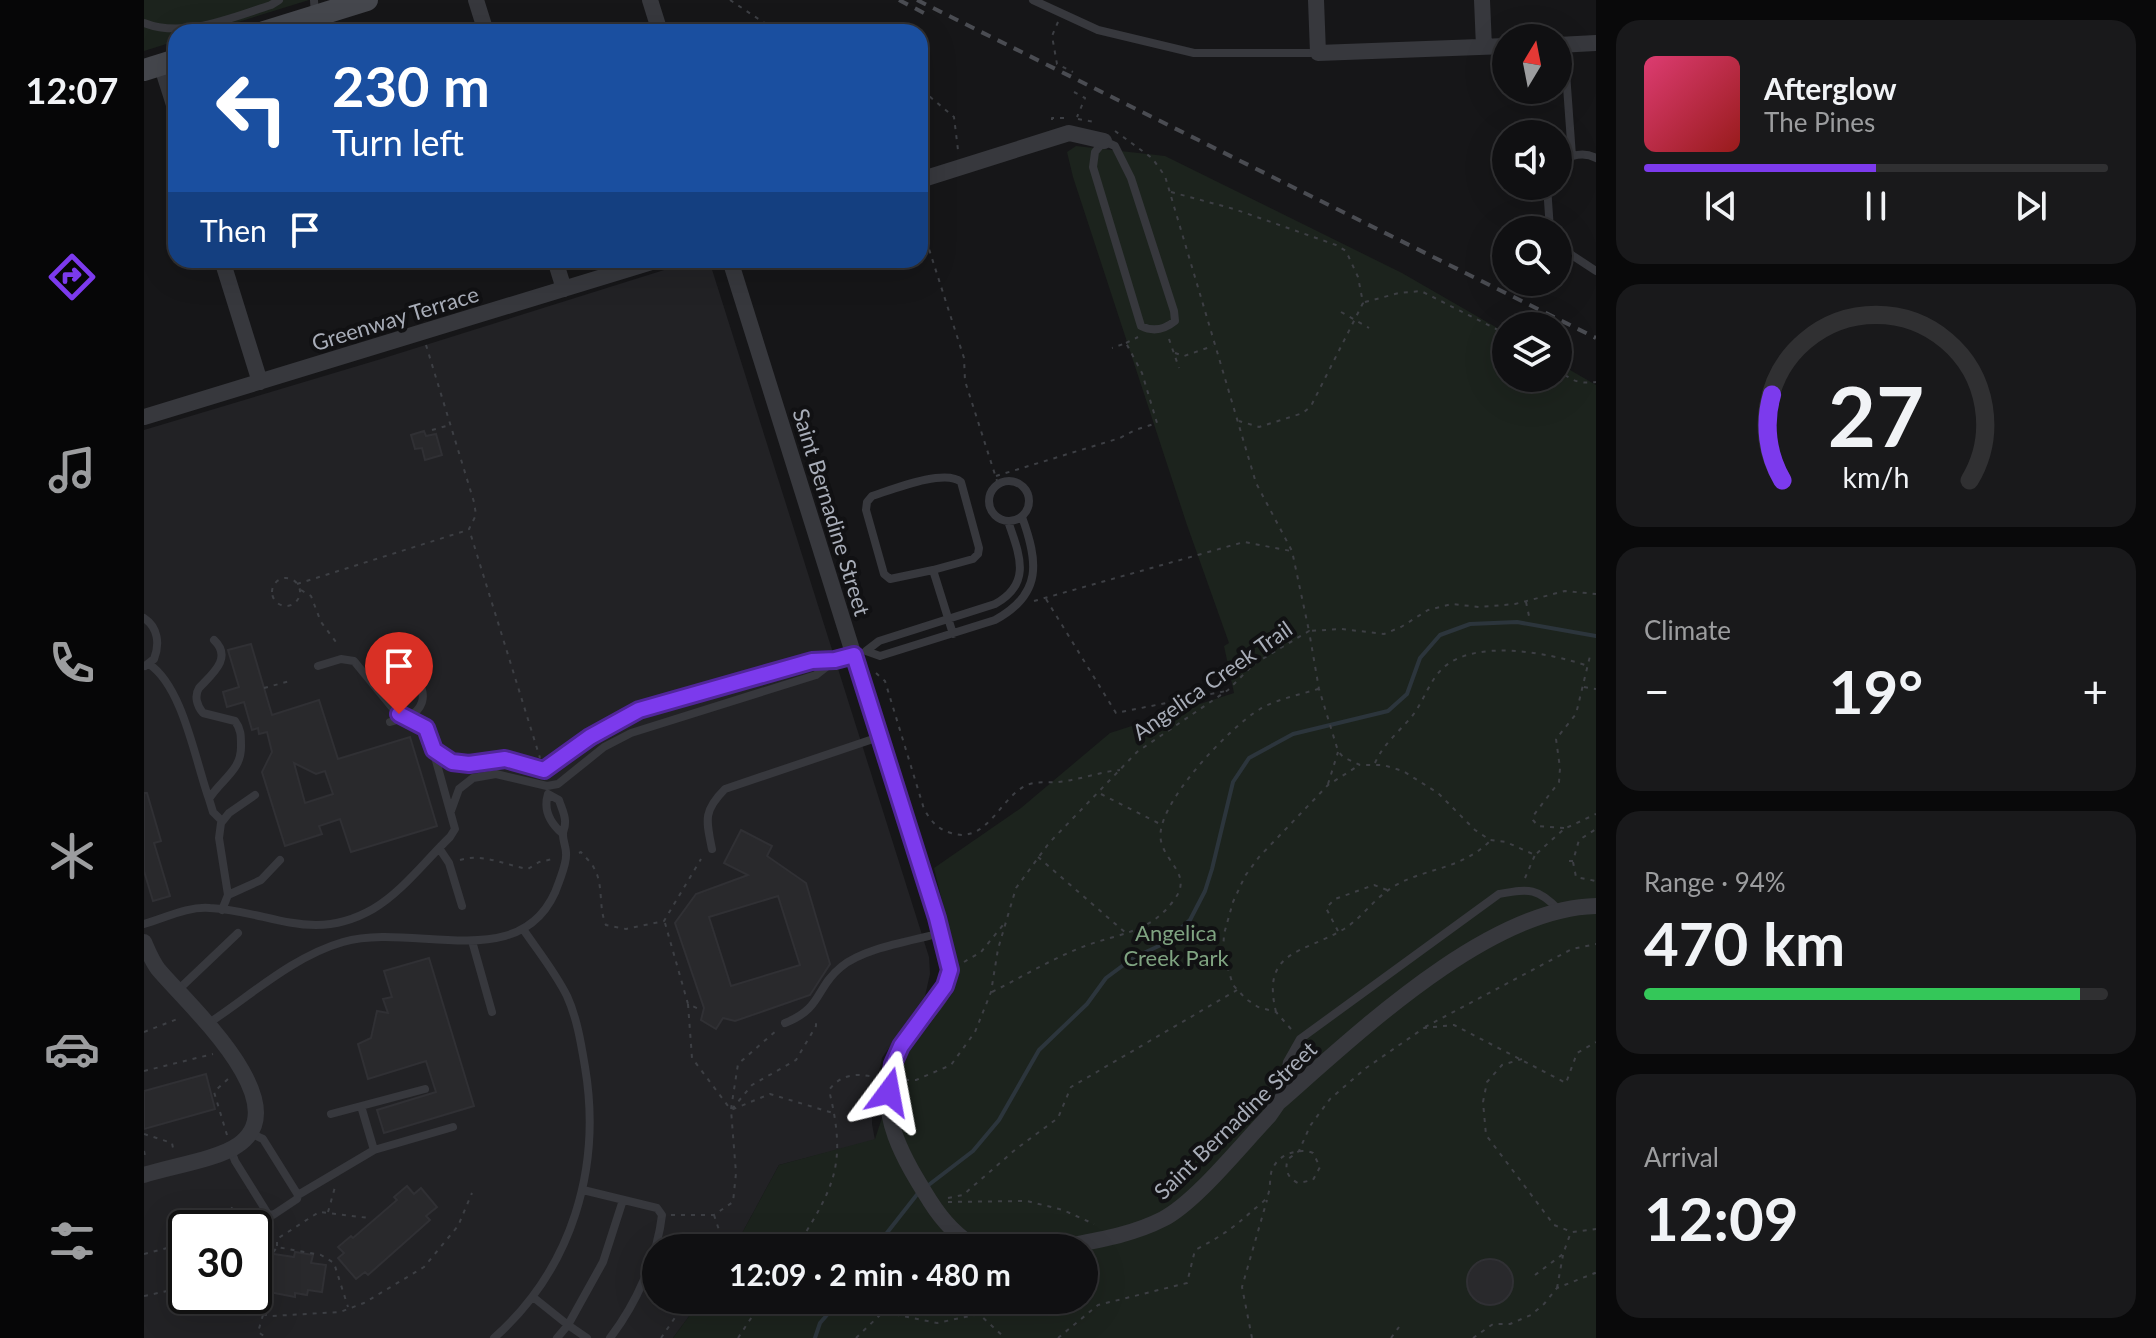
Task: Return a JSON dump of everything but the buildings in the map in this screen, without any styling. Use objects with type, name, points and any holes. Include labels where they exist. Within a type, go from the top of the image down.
[{"type":"street","points":[[290,24],[367,0]]},
{"type":"street","points":[[476,0],[484,24]]},
{"type":"street","points":[[650,0],[658,24]]},
{"type":"street","points":[[1316,0],[1318,53],[1492,47]]},
{"type":"street","points":[[1482,0],[1484,47]]},
{"type":"street","points":[[1572,44],[1596,43]]},
{"type":"street","points":[[160,64],[168,88]]},
{"type":"street","points":[[928,178],[1069,133],[1104,141]]},
{"type":"street","points":[[224,268],[260,382]]},
{"type":"street","points":[[557,268],[564,289]]},
{"type":"street","name":"Greenway Terrace","points":[[144,417],[632,268]]},
{"type":"street","name":"Saint Bernadine Street","points":[[733,268],[860,653],[860,676],[950,970]]},
{"type":"street","name":"Saint Bernadine Street","points":[[1098,1240],[1118,1236],[1166,1218],[1190,1199],[1278,1103],[1399,1002],[1456,961],[1532,918],[1559,910],[1596,906]]},
{"type":"street","points":[[144,942],[156,967],[209,1023],[239,1068],[255,1096],[256,1123],[231,1150],[144,1175]]},
{"type":"street","points":[[950,970],[945,986],[901,1046],[893,1064],[890,1109],[896,1142],[915,1179],[958,1234]]},
{"type":"lane","points":[[206,24],[279,0]]},
{"type":"lane","points":[[1033,0],[1098,30],[1194,53],[1318,53]]},
{"type":"lane","points":[[144,23],[168,27]]},
{"type":"lane","points":[[1104,141],[1115,146],[1131,178],[1174,311],[1175,321],[1165,327],[1149,330],[1141,326],[1138,319],[1093,167],[1095,152],[1104,141]]},
{"type":"lane","points":[[1572,156],[1588,154],[1596,158]]},
{"type":"lane","points":[[1572,255],[1596,271]]},
{"type":"lane","points":[[952,476],[961,482],[978,554],[973,559],[933,570],[890,579],[884,574],[866,510],[867,502],[872,496],[952,476]]},
{"type":"lane","points":[[997,480],[1011,481],[1026,490],[1029,507],[1022,517],[1008,521],[998,518],[990,508],[990,494],[997,480]]},
{"type":"lane","points":[[970,513],[990,508]]},
{"type":"lane","points":[[860,653],[880,656],[995,620],[1016,606],[1033,578],[1035,562],[1022,517]]},
{"type":"lane","points":[[544,770],[590,737],[639,710],[812,661],[835,660],[860,653],[879,641],[995,604],[1014,588],[1021,565],[1008,521]]},
{"type":"lane","points":[[933,570],[953,634]]},
{"type":"lane","points":[[1014,588],[1024,596]]},
{"type":"lane","points":[[144,618],[160,632],[156,653],[146,665],[161,672],[179,701],[213,812],[222,821]]},
{"type":"lane","points":[[179,701],[196,693],[221,663],[222,652],[214,640]]},
{"type":"lane","points":[[144,924],[195,909],[222,910],[301,925],[325,925],[352,919],[383,901],[455,829],[426,728],[395,711],[358,664],[343,659],[318,666]]},
{"type":"lane","points":[[547,790],[604,747],[631,733],[816,675],[835,660]]},
{"type":"lane","points":[[390,722],[408,717],[419,709],[423,700],[419,683]]},
{"type":"lane","points":[[196,693],[203,713],[235,721],[241,735],[239,763],[209,799]]},
{"type":"lane","points":[[712,849],[708,827],[710,804],[725,789],[879,737]]},
{"type":"lane","points":[[434,750],[452,762],[469,764],[505,759],[544,770]]},
{"type":"lane","points":[[469,764],[473,778]]},
{"type":"lane","points":[[544,770],[545,803],[552,825],[563,834]]},
{"type":"lane","points":[[209,1023],[299,962],[341,943],[376,935],[472,941],[491,939],[523,929],[533,922],[556,889],[567,856],[563,834],[566,821],[559,800],[547,790],[496,774],[473,778],[459,789],[451,811]]},
{"type":"lane","points":[[222,910],[228,895],[219,838],[222,821],[255,795]]},
{"type":"lane","points":[[439,848],[449,863],[462,906]]},
{"type":"lane","points":[[228,895],[261,880],[280,860]]},
{"type":"lane","points":[[1278,1103],[1287,1062],[1300,1039],[1499,894],[1527,889],[1544,894],[1559,910]]},
{"type":"lane","points":[[494,1338],[542,1286],[568,1232],[583,1190],[591,1117],[580,1037],[567,996],[523,929]]},
{"type":"lane","points":[[178,990],[238,933]]},
{"type":"lane","points":[[785,1023],[811,1009],[838,968],[854,957],[941,933]]},
{"type":"lane","points":[[472,941],[492,1012]]},
{"type":"lane","points":[[331,1114],[425,1089]]},
{"type":"lane","points":[[361,1106],[374,1150]]},
{"type":"lane","points":[[231,1150],[268,1214],[273,1215],[297,1199],[298,1195],[374,1150],[453,1127]]},
{"type":"lane","points":[[250,1133],[263,1139],[298,1195]]},
{"type":"lane","points":[[583,1190],[657,1208],[662,1215],[654,1255],[635,1296],[610,1338]]},
{"type":"lane","points":[[557,1338],[568,1325],[603,1262],[623,1200]]},
{"type":"lane","points":[[533,1297],[587,1338]]},
{"type":"path","points":[[730,0],[766,24]]},
{"type":"path","points":[[1055,8],[1052,36],[1057,64],[1073,72]]},
{"type":"path","points":[[1074,92],[1085,98],[1076,119]]},
{"type":"path","points":[[928,96],[954,117],[961,168]]},
{"type":"path","points":[[1055,137],[1052,118],[1090,120],[1134,143],[1152,158],[1165,176],[1256,483],[1292,551],[1309,631],[1342,629],[1384,634],[1428,610],[1452,604],[1479,607],[1525,601],[1565,591],[1596,594]]},
{"type":"path","points":[[1169,192],[1234,209],[1336,245],[1346,251],[1358,277],[1363,303],[1311,406],[1303,413],[1259,427],[1238,420]]},
{"type":"path","points":[[928,246],[964,358],[965,381],[997,480],[1157,423],[1142,373],[1126,343],[1112,348]]},
{"type":"path","points":[[1363,303],[1399,293],[1421,291],[1492,327]]},
{"type":"path","points":[[1341,312],[1369,328]]},
{"type":"path","points":[[1165,327],[1179,368]]},
{"type":"path","points":[[297,584],[469,529],[474,524],[474,502],[423,332]]},
{"type":"path","points":[[1174,352],[1184,356],[1213,346]]},
{"type":"path","points":[[1572,380],[1580,384],[1596,382]]},
{"type":"path","points":[[432,430],[451,425]]},
{"type":"path","points":[[469,529],[544,770]]},
{"type":"path","points":[[1016,606],[1244,542],[1292,551]]},
{"type":"path","points":[[300,590],[298,599],[291,605],[277,603],[272,595],[273,586],[279,579],[288,578],[311,596],[321,622],[340,649],[343,659]]},
{"type":"path","points":[[1046,598],[1116,713],[1228,690]]},
{"type":"path","points":[[1525,601],[1529,616]]},
{"type":"path","name":"Angelica Creek Trail","points":[[805,1234],[835,1175],[839,1154],[829,1090],[836,1080],[862,1074],[916,1080],[951,1065],[975,1032],[991,992],[1005,923],[1016,888],[1038,857],[1137,752],[1228,690],[1254,664],[1309,631],[1319,689],[1338,751]]},
{"type":"path","points":[[1374,765],[1384,746],[1415,712],[1441,670],[1459,658],[1497,651],[1530,653],[1588,666]]},
{"type":"path","points":[[1565,828],[1538,826],[1533,820],[1536,808],[1559,782],[1556,739],[1572,721],[1590,656]]},
{"type":"path","points":[[860,676],[878,673],[885,681],[924,809],[931,822],[955,835],[978,831],[1028,785],[1120,770]]},
{"type":"path","points":[[264,688],[290,681]]},
{"type":"path","points":[[1583,687],[1596,689]]},
{"type":"path","points":[[991,992],[1085,946],[1128,935],[1159,918],[1177,898],[1182,884],[1180,870],[1168,857],[1161,841],[1161,824],[1168,807],[1217,744],[1260,709],[1319,689]]},
{"type":"path","points":[[1338,751],[1360,765],[1403,771],[1421,781],[1490,840],[1506,842],[1535,855]]},
{"type":"path","points":[[1328,785],[1338,751]]},
{"type":"path","points":[[1276,1012],[1258,1007],[1237,990],[1223,953],[1224,934],[1239,889],[1259,857],[1328,785],[1360,765]]},
{"type":"path","points":[[1099,793],[1161,824]]},
{"type":"path","points":[[1520,890],[1535,855],[1565,828],[1596,814]]},
{"type":"path","points":[[1596,829],[1579,840],[1571,861],[1576,877],[1596,881]]},
{"type":"path","points":[[1300,1039],[1276,1012],[1271,994],[1273,974],[1284,961],[1306,945],[1356,921],[1388,890],[1463,862],[1478,853],[1490,840]]},
{"type":"path","points":[[449,863],[471,857],[528,869],[539,862],[581,852],[595,869],[600,889],[600,911],[606,925],[626,929],[664,921]]},
{"type":"path","points":[[1038,857],[1128,935]]},
{"type":"path","points":[[701,859],[664,921],[688,1004],[692,1058],[731,1110]]},
{"type":"path","points":[[1338,932],[1326,908],[1335,899],[1374,885],[1388,890]]},
{"type":"path","points":[[950,970],[981,952],[1005,923]]},
{"type":"path","points":[[1252,1338],[1242,1287],[1273,1166],[1284,1156],[1299,1151],[1313,1153],[1320,1163],[1318,1175],[1309,1183],[1297,1182],[1286,1170],[1288,1159],[1299,1151],[1310,1126],[1330,1099],[1366,1068],[1424,1028],[1572,949],[1596,944]]},
{"type":"path","points":[[931,1202],[963,1195],[1058,1118],[1071,1087],[1237,990]]},
{"type":"path","points":[[731,1110],[752,1085],[796,1060],[816,1026],[815,1002]]},
{"type":"path","points":[[688,1004],[701,1010]]},
{"type":"path","points":[[144,1032],[197,1010]]},
{"type":"path","points":[[662,1215],[714,1215],[733,1202],[736,1173],[731,1110],[738,1064],[785,1023]]},
{"type":"path","points":[[1424,1028],[1454,1025],[1486,1043],[1523,1058],[1566,1083],[1577,1053],[1596,1042]]},
{"type":"path","points":[[144,1071],[227,1050]]},
{"type":"path","points":[[1523,1058],[1502,1065],[1487,1082],[1483,1102],[1486,1135],[1554,1225],[1572,1232],[1596,1229]]},
{"type":"path","points":[[231,1150],[214,1092],[239,1068]]},
{"type":"path","points":[[731,1110],[770,1094],[833,1113]]},
{"type":"path","points":[[144,1134],[172,1143],[178,1165]]},
{"type":"path","points":[[328,1213],[340,1171]]},
{"type":"path","points":[[272,1314],[340,1312],[364,1303],[424,1267],[458,1226],[472,1193]]},
{"type":"path","points":[[1058,1338],[1098,1305],[1187,1283],[1195,1250],[1230,1232],[1267,1197]]},
{"type":"path","points":[[931,1202],[1027,1201],[1063,1210],[1118,1236]]},
{"type":"path","points":[[231,1210],[233,1206]]},
{"type":"path","points":[[272,1254],[277,1247],[277,1239],[319,1212],[369,1218]]},
{"type":"path","points":[[714,1215],[720,1234]]},
{"type":"path","points":[[1473,1338],[1493,1324],[1510,1324],[1531,1315],[1544,1304],[1557,1288],[1563,1254],[1572,1232]]},
{"type":"path","points":[[277,1247],[321,1255],[334,1263],[349,1309]]},
{"type":"path","points":[[144,1254],[168,1248]]},
{"type":"path","points":[[1535,1275],[1563,1254]]},
{"type":"path","points":[[1557,1288],[1595,1273],[1596,1276]]},
{"type":"path","points":[[144,1296],[168,1290]]},
{"type":"path","points":[[264,1314],[258,1332],[267,1338]]},
{"type":"path","points":[[661,1338],[677,1314]]},
{"type":"path","points":[[738,1338],[754,1314]]},
{"type":"path","points":[[856,1338],[881,1314]]},
{"type":"path","points":[[893,1314],[937,1323],[979,1314],[1005,1338]]},
{"type":"path","points":[[1391,1338],[1399,1327]]},
{"type":"shaded area","points":[[671,268],[712,268],[929,957],[930,974],[925,996],[882,1058],[873,1098],[875,1140],[779,1165],[742,1234],[642,1234],[642,1314],[691,1314],[673,1338],[144,1338],[144,430]]},
{"type":"green space","points":[[144,0],[309,0],[232,24],[168,24],[168,44],[144,51]]},
{"type":"green space","name":"Angelica Creek Park","points":[[1076,146],[1165,156],[1402,273],[1492,325],[1492,392],[1572,392],[1572,371],[1596,385],[1596,1338],[673,1338],[691,1314],[1098,1314],[1098,1234],[742,1234],[779,1165],[875,1139],[901,1060],[943,1001],[959,971],[934,868],[1021,808],[1110,733],[1234,693],[1224,646],[1229,643],[1187,525],[1067,152]]},
{"type":"waterway","points":[[926,1187],[973,1151],[999,1120],[1039,1050],[1087,1004],[1106,978],[1133,958],[1163,944],[1190,920],[1212,869],[1233,782],[1249,758],[1293,734],[1388,711],[1407,694],[1420,658],[1440,635],[1470,624],[1517,622],[1596,636]]},
{"type":"waterway","points":[[886,1234],[919,1192]]},
{"type":"waterway","points":[[815,1338],[820,1323],[828,1314]]},
{"type":"railway","points":[[899,0],[924,13]]},
{"type":"railway","points":[[917,0],[1596,338]]},
{"type":"route","points":[[399,714],[426,728],[434,750],[444,759],[469,764],[505,759],[544,770],[590,737],[639,710],[812,661],[854,655],[937,918],[950,970],[945,986],[933,1005],[901,1046],[893,1064],[889,1092]]}]
